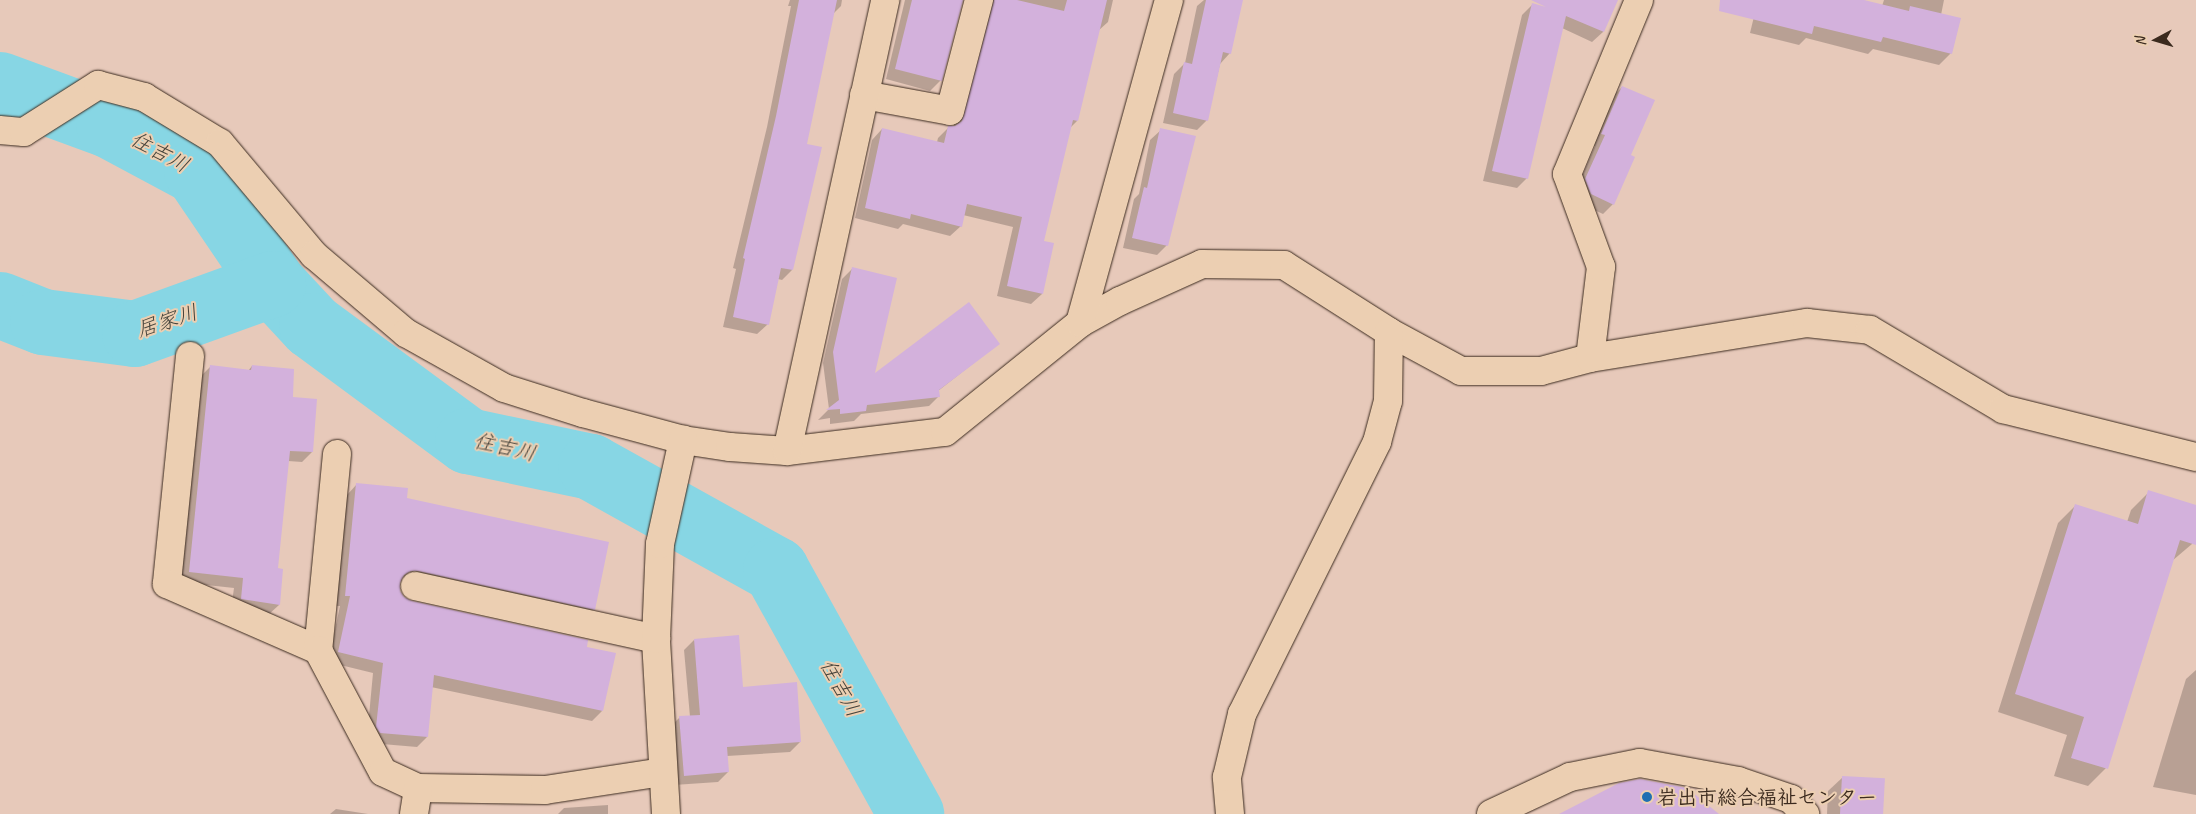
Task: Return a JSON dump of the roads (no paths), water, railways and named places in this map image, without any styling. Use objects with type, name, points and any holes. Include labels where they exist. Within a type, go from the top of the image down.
[{"type":"street","points":[[787,450],[885,0]]},
{"type":"street","points":[[864,95],[950,111],[979,0]]},
{"type":"street","points":[[1080,322],[1169,0]]},
{"type":"street","points":[[1590,358],[1601,267],[1567,174],[1639,0]]},
{"type":"street","points":[[12,131],[98,85],[144,97],[220,143],[314,255],[406,332],[504,388],[583,413],[683,440],[730,447],[787,450],[945,432],[1080,322],[1120,301],[1202,264],[1284,265],[1389,332],[1460,370],[1541,371],[1590,358],[1807,323],[1870,330],[2003,409],[2196,456]]},
{"type":"street","points":[[1230,814],[1227,777],[1242,714],[1377,442],[1388,401],[1389,332]]},
{"type":"street","points":[[190,356],[167,584],[318,650]]},
{"type":"street","points":[[666,814],[656,639],[660,544],[683,440]]},
{"type":"street","points":[[337,454],[318,650],[382,772],[416,801],[544,790],[663,772]]},
{"type":"street","points":[[415,586],[656,639]]},
{"type":"street","points":[[1491,814],[1570,778],[1640,763],[1738,781],[1792,799],[1805,814]]},
{"type":"waterway","name":"住吉川","points":[[0,85],[109,125],[197,172],[273,284],[312,326],[468,441],[591,467],[776,570],[911,814]]},
{"type":"waterway","name":"居家川","points":[[0,305],[43,322],[135,334],[273,284]]},
{"type":"place","name":"岩出市総合福祉センター","points":[[1647,797]]}]
